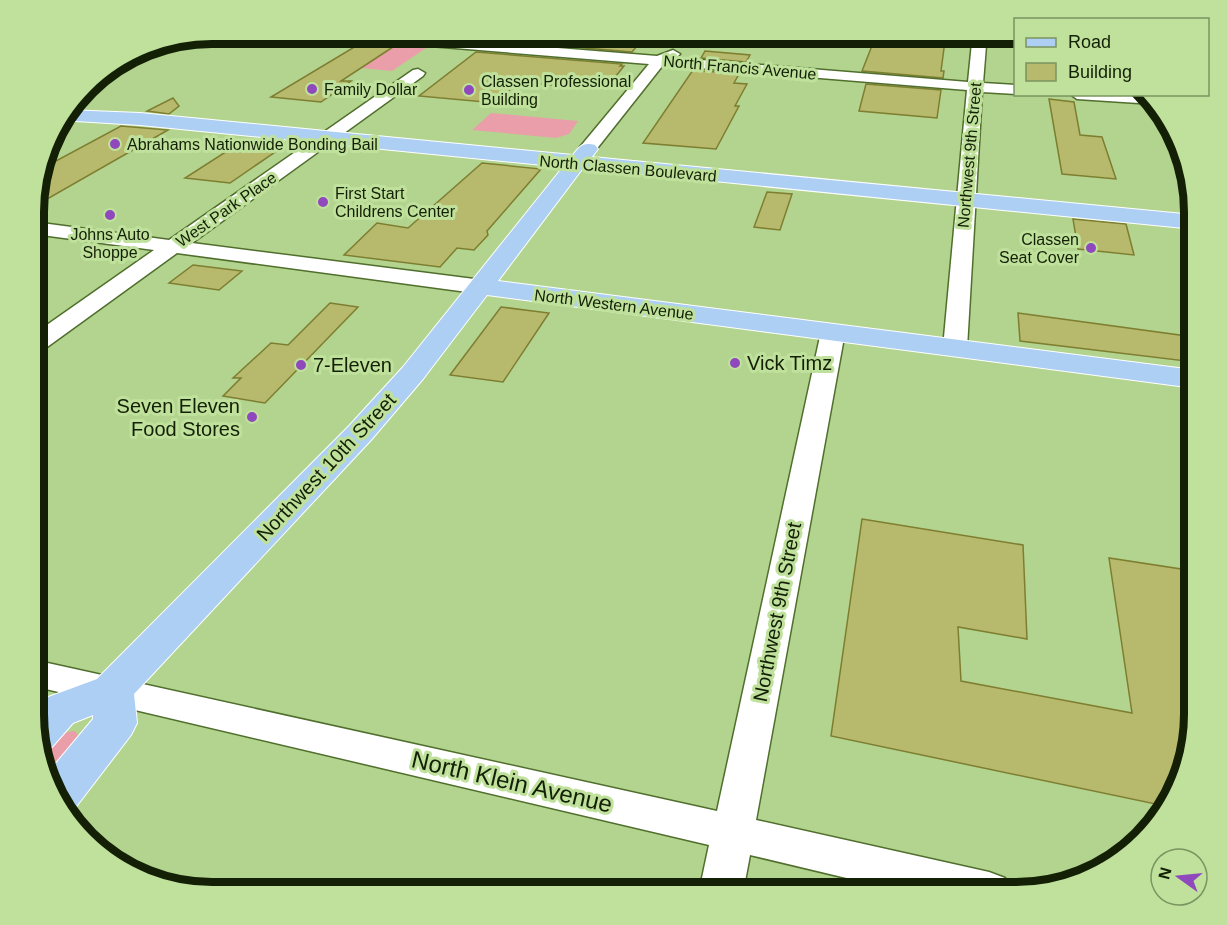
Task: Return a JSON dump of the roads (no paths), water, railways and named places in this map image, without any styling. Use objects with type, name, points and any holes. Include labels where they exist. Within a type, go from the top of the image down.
[{"type":"main road","name":"North Classen Boulevard","points":[[82,104],[156,108],[346,124],[584,155]]},
{"type":"main road","name":"North Classen Boulevard","points":[[74,116],[140,119],[327,138],[584,155],[966,191],[1183,205]]},
{"type":"main road","name":"Northwest 10th Street","points":[[44,726],[58,711],[112,690],[360,433],[413,373],[584,155]]},
{"type":"main road","name":"North Classen Boulevard","points":[[966,191],[1184,221]]},
{"type":"main road","name":"North Western Avenue","points":[[482,287],[1184,378]]},
{"type":"main road","points":[[62,790],[115,723],[112,690]]},
{"type":"street","name":"North Francis Avenue","points":[[569,44],[668,49],[1014,90]]},
{"type":"street","name":"Northwest 9th Street","points":[[955,348],[979,44]]},
{"type":"street","name":"Northwest 10th Street","points":[[584,155],[668,49]]},
{"type":"street","name":"West Park Place","points":[[44,338],[418,73]]},
{"type":"street","points":[[1102,96],[1140,99]]},
{"type":"street","name":"North Western Avenue","points":[[44,229],[482,287]]},
{"type":"street","name":"Northwest 9th Street","points":[[723,882],[833,332]]},
{"type":"street","name":"North Klein Avenue","points":[[44,675],[945,882]]},
{"type":"place","name":"Family Dollar","points":[[312,89]]},
{"type":"place","name":"Classen Professional Building","points":[[469,90]]},
{"type":"place","name":"Abrahams Nationwide Bonding Bail","points":[[115,144]]},
{"type":"place","name":"First Start Childrens Center","points":[[323,202]]},
{"type":"place","name":"Johns Auto Shoppe","points":[[110,215]]},
{"type":"place","name":"Classen Seat Cover","points":[[1091,248]]},
{"type":"place","name":"Vick Timz","points":[[735,363]]},
{"type":"place","name":"7-Eleven","points":[[301,365]]},
{"type":"place","name":"Seven Eleven Food Stores","points":[[252,417]]}]
